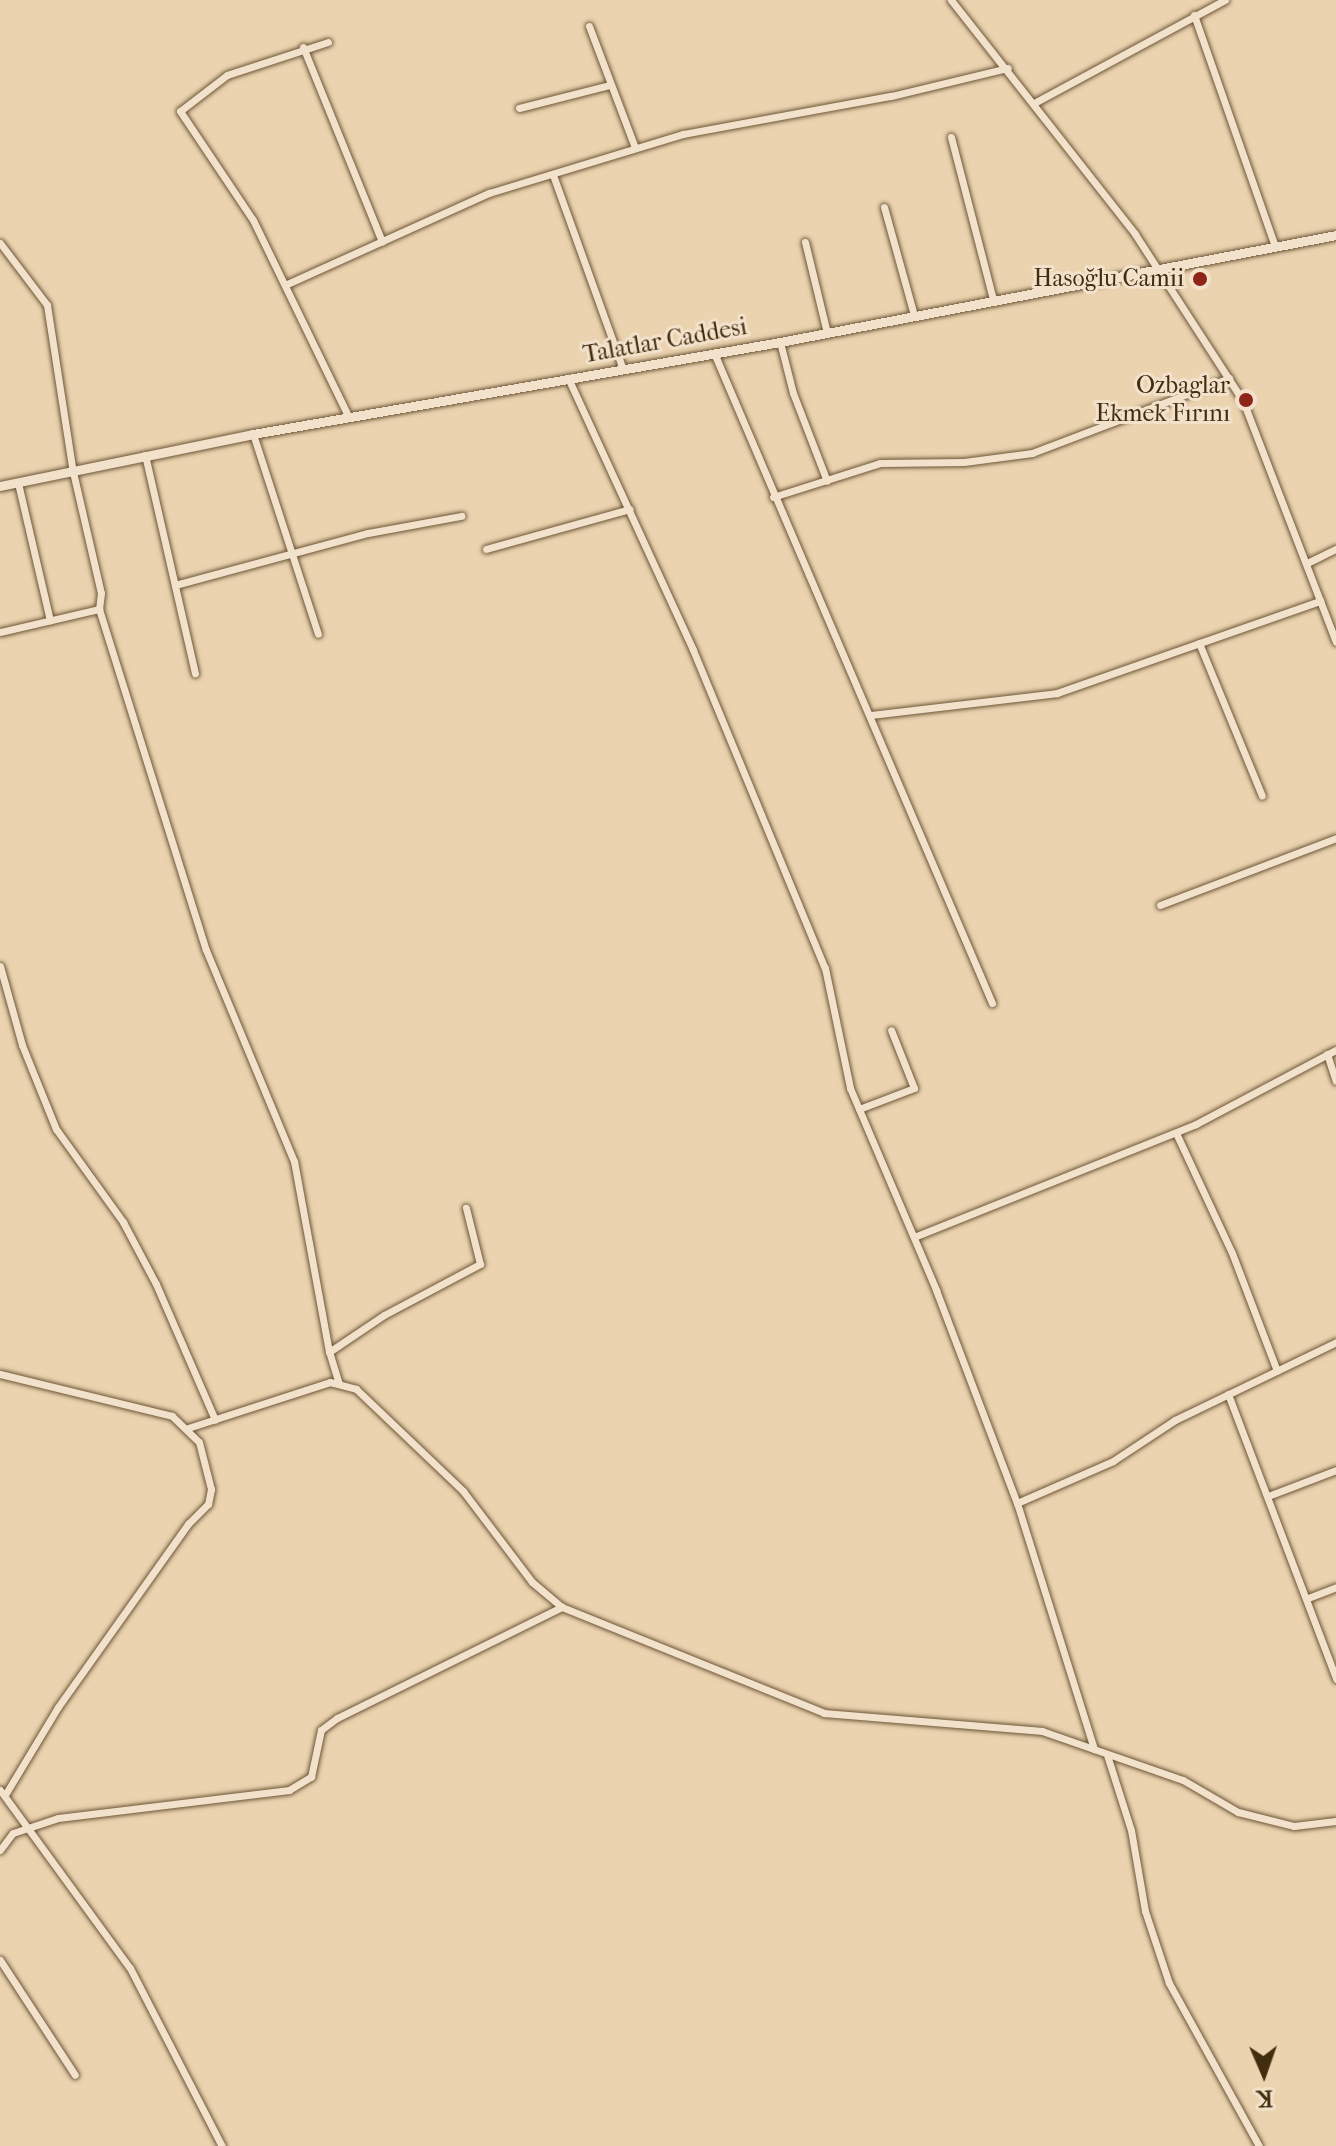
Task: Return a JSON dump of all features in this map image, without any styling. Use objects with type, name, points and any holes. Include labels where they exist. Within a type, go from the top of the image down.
[{"type":"street","points":[[951,0],[1036,102],[1156,270],[1243,401],[1336,642]]},
{"type":"street","points":[[1036,102],[1225,0]]},
{"type":"street","points":[[1194,15],[1275,246]]},
{"type":"street","points":[[589,26],[635,148]]},
{"type":"street","points":[[328,42],[303,47],[227,75],[180,111],[253,220],[287,284],[348,416]]},
{"type":"street","points":[[303,47],[382,242]]},
{"type":"street","points":[[287,284],[489,193],[635,148],[683,134],[891,96],[1008,68]]},
{"type":"street","points":[[519,108],[609,85]]},
{"type":"street","points":[[951,137],[993,299]]},
{"type":"street","points":[[553,175],[623,369]]},
{"type":"street","points":[[884,207],[914,315]]},
{"type":"street","name":"Talatlar Caddesi","points":[[0,486],[348,416],[780,342],[1336,235]]},
{"type":"street","points":[[805,242],[827,333]]},
{"type":"street","points":[[0,243],[47,305],[73,472],[101,593],[99,609],[202,937],[294,1161],[329,1352],[339,1384]]},
{"type":"street","points":[[780,342],[793,393],[827,481]]},
{"type":"street","points":[[714,353],[992,1003]]},
{"type":"street","points":[[568,378],[630,509],[825,968],[850,1088],[914,1237],[1017,1503],[1094,1749]]},
{"type":"street","points":[[773,497],[880,463],[964,462],[1032,453],[1229,378]]},
{"type":"street","points":[[253,434],[318,634]]},
{"type":"street","points":[[145,455],[195,673]]},
{"type":"street","points":[[18,483],[50,620]]},
{"type":"street","points":[[486,549],[630,509]]},
{"type":"street","points":[[175,585],[291,552],[461,516]]},
{"type":"street","points":[[1307,563],[1336,549]]},
{"type":"street","points":[[870,715],[1057,693],[1320,601]]},
{"type":"street","points":[[0,632],[99,609]]},
{"type":"street","points":[[1199,643],[1262,796]]},
{"type":"street","points":[[1160,905],[1336,838]]},
{"type":"street","points":[[0,966],[22,1045],[56,1129],[123,1222],[215,1420]]},
{"type":"street","points":[[859,1109],[914,1088],[891,1030]]},
{"type":"street","points":[[914,1237],[1176,1133],[1336,1050]]},
{"type":"street","points":[[1327,1054],[1336,1081]]},
{"type":"street","points":[[1176,1133],[1232,1253],[1277,1371]]},
{"type":"street","points":[[329,1352],[384,1315],[480,1264],[466,1208]]},
{"type":"street","points":[[1017,1503],[1113,1461],[1175,1420],[1336,1342]]},
{"type":"street","points":[[0,1374],[172,1416],[188,1428],[199,1442],[211,1489],[208,1504],[188,1524],[58,1707],[2,1793],[30,1825],[130,1968],[222,2146]]},
{"type":"street","points":[[188,1428],[330,1382],[356,1389],[463,1491],[532,1582],[562,1607],[824,1713],[1042,1731],[1183,1780],[1238,1812],[1294,1826],[1336,1821]]},
{"type":"street","points":[[1228,1394],[1308,1598],[1336,1679]]},
{"type":"street","points":[[1268,1496],[1336,1470]]},
{"type":"street","points":[[1308,1598],[1336,1587]]},
{"type":"street","points":[[0,1850],[13,1833],[30,1825],[289,1790],[311,1777],[321,1730],[337,1718],[562,1607]]},
{"type":"street","points":[[1107,1755],[1131,1830],[1145,1911],[1169,1983],[1259,2146]]},
{"type":"street","points":[[0,1960],[75,2075]]},
{"type":"place","name":"Hasoğlu Camii","points":[[1200,279]]},
{"type":"place","name":"Ozbaglar Ekmek Fırını","points":[[1246,400]]}]
